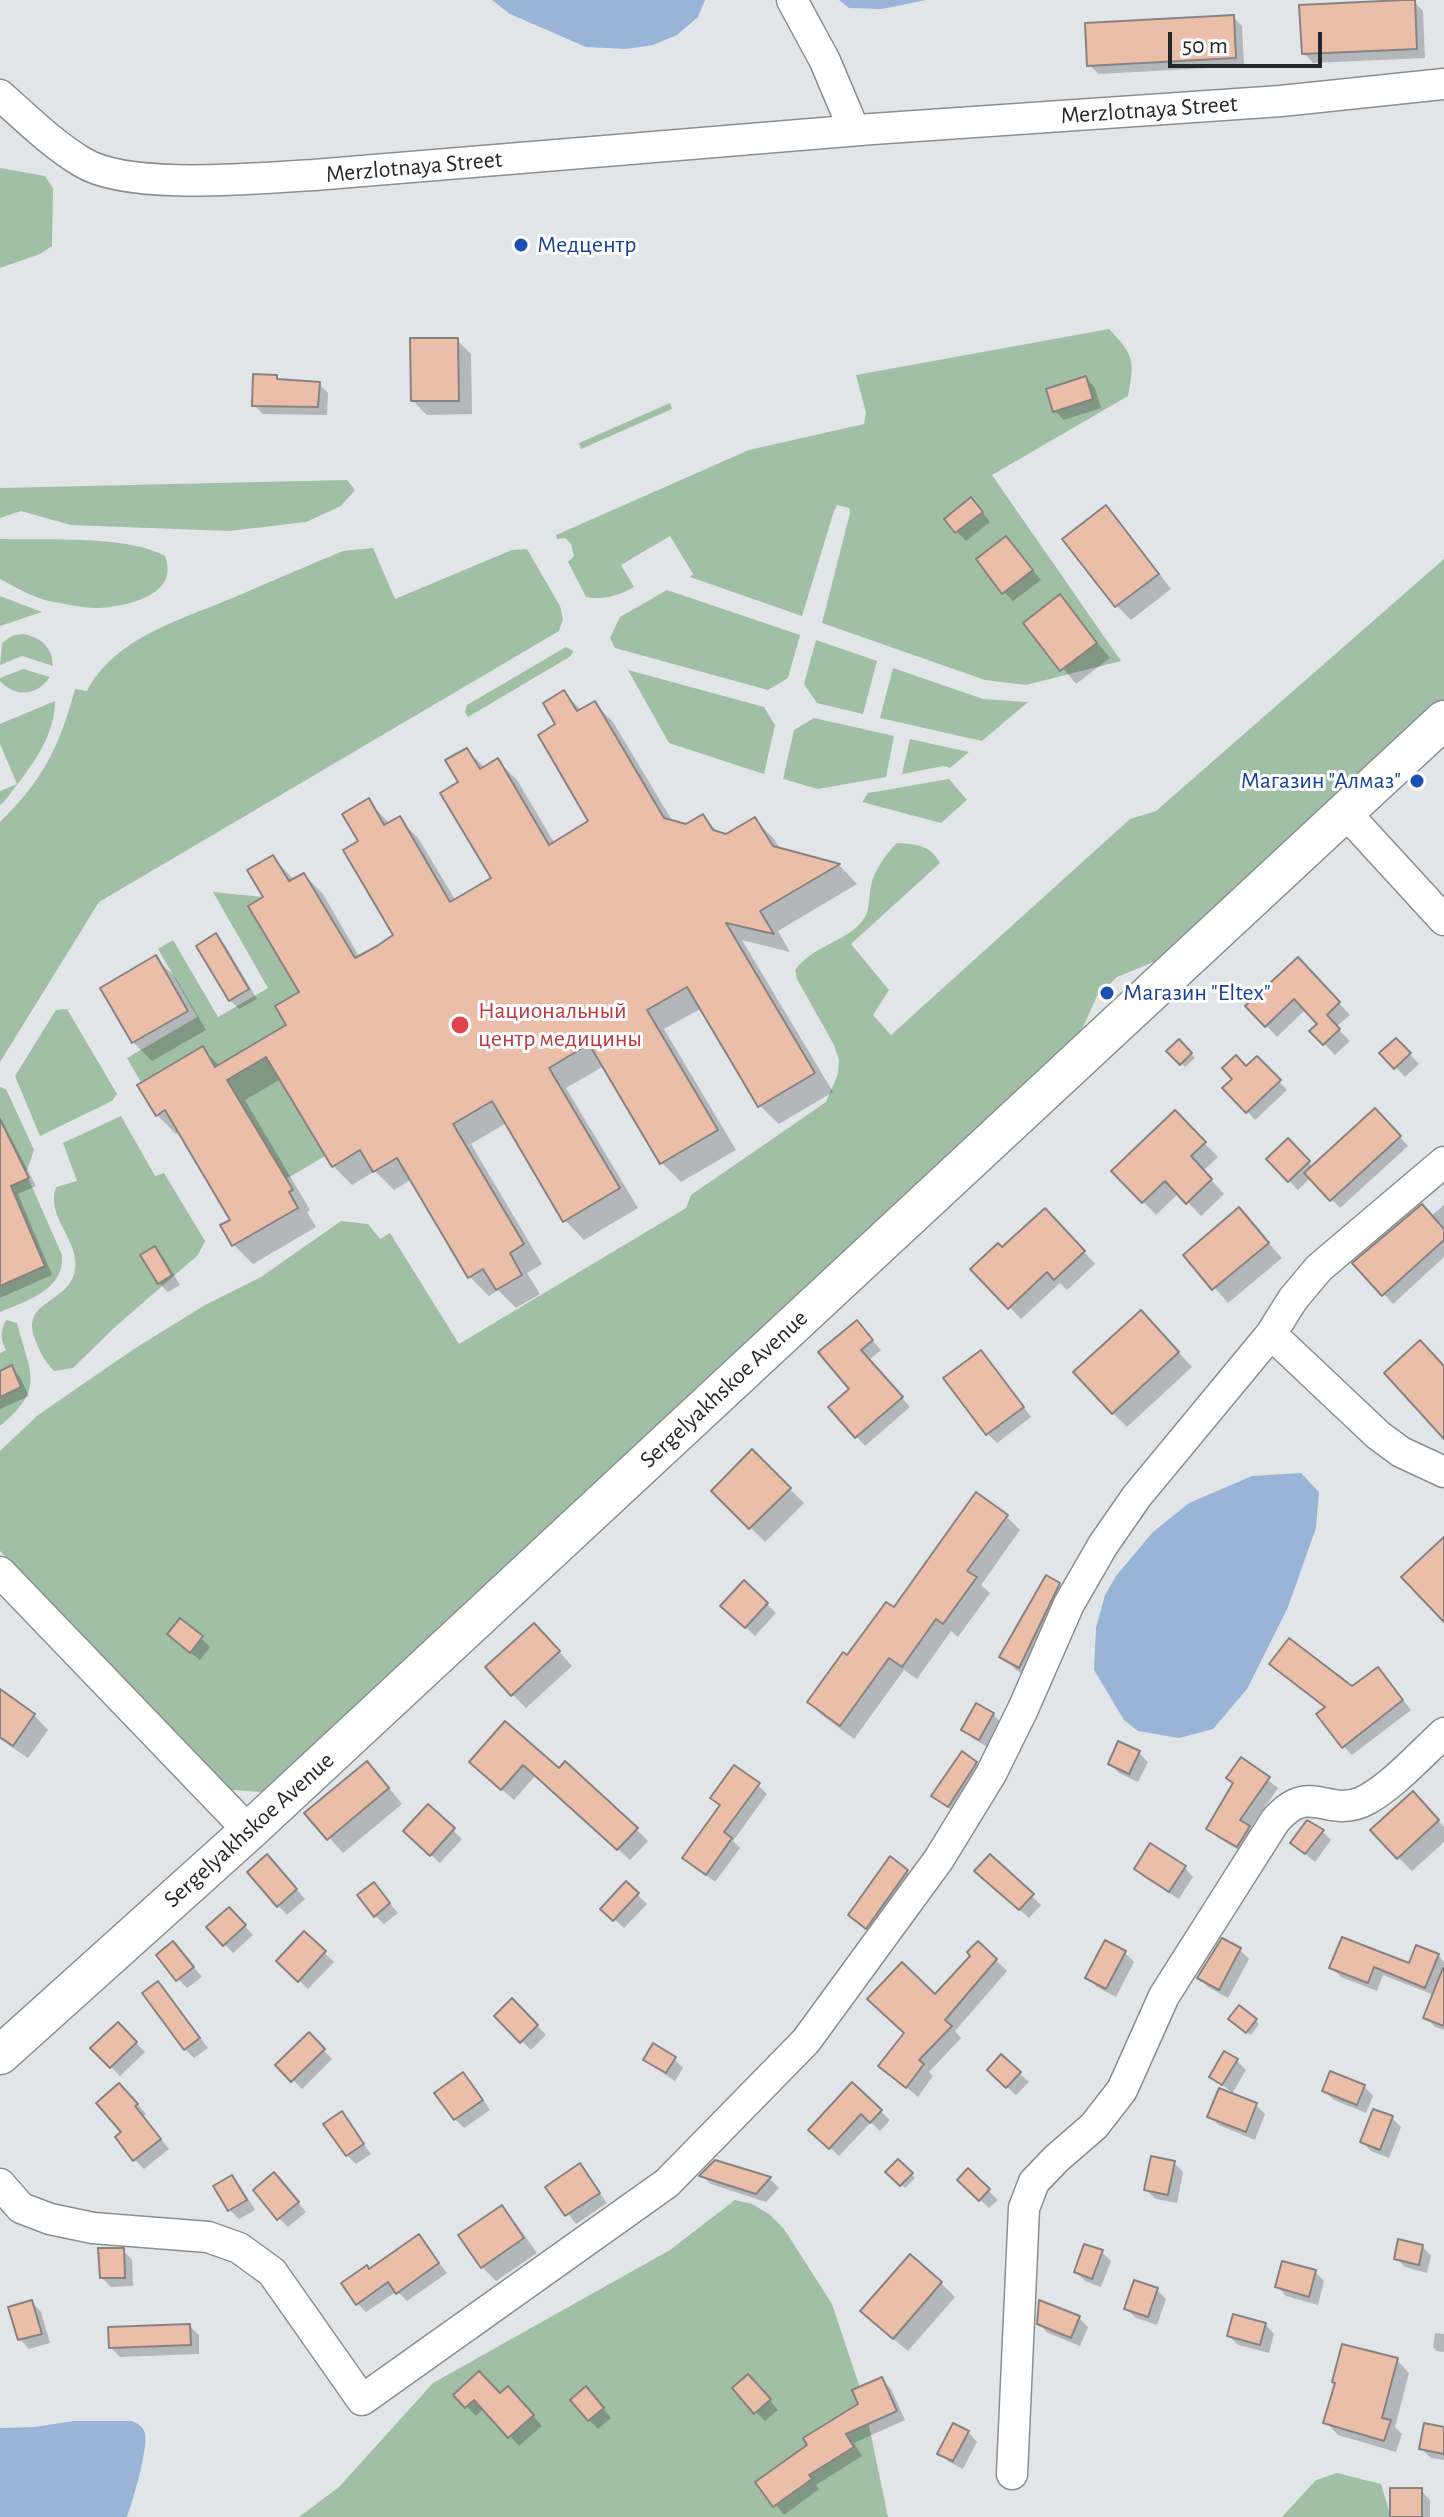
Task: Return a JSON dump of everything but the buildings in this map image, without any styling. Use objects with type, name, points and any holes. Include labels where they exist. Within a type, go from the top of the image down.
[{"type":"main road","name":"Sergelyakhskoe Avenue","points":[[0,2055],[249,1831],[1444,720]]},
{"type":"street","points":[[792,0],[825,61],[854,130]]},
{"type":"street","name":"Merzlotnaya Street","points":[[0,95],[83,163],[112,175],[143,179],[231,179],[314,175],[854,130],[1281,101],[1444,84]]},
{"type":"street","points":[[1344,811],[1444,920]]},
{"type":"street","points":[[0,2184],[21,2208],[50,2219],[93,2228],[208,2237],[239,2248],[272,2272],[362,2400],[667,2183],[806,2041],[939,1859],[991,1774],[1069,1604],[1103,1545],[1137,1496],[1271,1334],[1293,1299],[1319,1268],[1444,1162]]},
{"type":"street","points":[[1271,1334],[1378,1435],[1401,1452],[1444,1472]]},
{"type":"street","points":[[0,1572],[249,1831]]},
{"type":"street","points":[[1012,2474],[1024,2208],[1034,2182],[1094,2126],[1122,2090],[1164,1996],[1275,1821],[1287,1807],[1300,1801],[1343,1805],[1360,1802],[1381,1789],[1444,1733]]},
{"type":"green space","points":[[0,168],[45,176],[53,188],[52,246],[40,254],[0,268]]},
{"type":"green space","points":[[1109,329],[1128,352],[1132,366],[1128,396],[992,475],[1121,661],[1026,685],[985,680],[822,623],[850,513],[849,508],[837,505],[802,616],[690,577],[693,574],[670,536],[621,565],[634,587],[611,596],[586,597],[568,562],[574,556],[571,544],[565,538],[557,539],[556,535],[749,450],[864,424],[866,413],[856,375]]},
{"type":"green space","points":[[670,403],[672,409],[581,449],[579,443]]},
{"type":"green space","points":[[347,480],[355,490],[341,506],[306,522],[229,531],[71,525],[21,511],[0,518],[0,488]]},
{"type":"green space","points":[[0,539],[85,540],[130,545],[165,556],[168,569],[158,589],[137,601],[100,608],[72,606],[39,598],[0,579]]},
{"type":"green space","points":[[373,548],[395,599],[512,550],[527,549],[560,606],[563,619],[559,631],[99,902],[0,1062],[0,822],[28,791],[48,761],[63,728],[75,689],[87,691],[99,672],[132,643],[173,622],[343,551]]},
{"type":"green space","points":[[1444,559],[1444,700],[1168,956],[1117,977],[1097,996],[1078,1038],[262,1792],[232,1790],[212,1777],[0,1551],[0,1451],[38,1415],[134,1349],[205,1305],[261,1277],[341,1221],[368,1224],[380,1239],[390,1233],[459,1344],[686,1208],[691,1195],[826,1102],[838,1074],[839,1060],[795,970],[812,954],[859,925],[867,913],[875,874],[897,843],[922,847],[932,852],[940,863],[851,944],[889,990],[873,1015],[891,1035],[1130,819],[1156,811]]},
{"type":"green space","points":[[667,590],[800,635],[788,678],[768,690],[615,648],[610,638],[620,617]]},
{"type":"green space","points":[[0,596],[42,612],[0,626]]},
{"type":"green space","points":[[23,634],[45,644],[53,666],[22,656],[0,665],[2,643],[12,636]]},
{"type":"green space","points":[[816,640],[877,661],[863,714],[817,703],[804,684]]},
{"type":"green space","points":[[566,647],[573,651],[571,656],[468,717],[465,712],[467,705]]},
{"type":"green space","points":[[893,668],[983,699],[1028,702],[982,741],[880,718]]},
{"type":"green space","points":[[23,669],[50,677],[39,688],[26,692],[12,690],[0,681],[0,678]]},
{"type":"green space","points":[[628,670],[764,707],[775,725],[764,774],[669,743]]},
{"type":"green space","points":[[55,701],[45,742],[30,768],[0,805],[0,791],[17,784],[0,744],[0,724]]},
{"type":"green space","points":[[814,718],[894,736],[886,777],[818,789],[783,779],[794,730]]},
{"type":"green space","points":[[910,739],[969,752],[950,768],[944,766],[902,774]]},
{"type":"green space","points":[[949,779],[967,800],[941,823],[862,802],[868,793]]},
{"type":"green space","points":[[213,892],[263,897],[248,906],[310,1011],[285,1000],[275,1006],[286,1025],[215,1067],[202,1046],[141,1082],[127,1058],[197,1017],[158,949],[173,940],[218,1017],[268,988]]},
{"type":"green space","points":[[67,1009],[117,1094],[112,1101],[40,1136],[15,1076],[56,1010]]},
{"type":"green space","points":[[266,1057],[325,1156],[286,1179],[227,1080]]},
{"type":"green space","points":[[0,1087],[6,1089],[34,1150],[26,1173],[62,1255],[61,1267],[51,1286],[0,1312]]},
{"type":"green space","points":[[121,1116],[155,1176],[164,1173],[205,1241],[198,1255],[73,1368],[54,1371],[41,1352],[32,1326],[39,1309],[64,1290],[75,1270],[73,1249],[58,1219],[54,1198],[56,1187],[77,1181],[63,1143]]},
{"type":"green space","points":[[6,1320],[17,1323],[31,1379],[24,1401],[0,1426],[0,1353],[6,1350],[2,1335]]},
{"type":"green space","points":[[735,2200],[752,2204],[769,2214],[784,2229],[832,2304],[863,2397],[888,2517],[299,2517],[339,2487],[433,2383],[670,2250]]},
{"type":"green space","points":[[1337,2473],[1381,2484],[1391,2517],[1282,2517],[1316,2480]]},
{"type":"water","points":[[492,0],[705,0],[698,17],[677,35],[653,45],[626,49],[586,47],[510,14]]},
{"type":"water","points":[[839,0],[926,0],[882,9],[849,8]]},
{"type":"water","points":[[1301,1473],[1319,1492],[1316,1528],[1288,1607],[1247,1689],[1213,1729],[1179,1738],[1138,1731],[1124,1720],[1094,1670],[1096,1628],[1105,1595],[1116,1576],[1153,1532],[1189,1503],[1252,1476]]},
{"type":"water","points":[[74,2421],[132,2421],[143,2429],[142,2463],[127,2517],[0,2517],[0,2428]]},
{"type":"place","name":"Медцентр","points":[[521,245]]},
{"type":"place","name":"Магазин \"Алмаз\"","points":[[1417,781]]},
{"type":"place","name":"Магазин \"Eltex\"","points":[[1107,993]]},
{"type":"place","name":"Национальный центр медицины","points":[[460,1025]]}]
